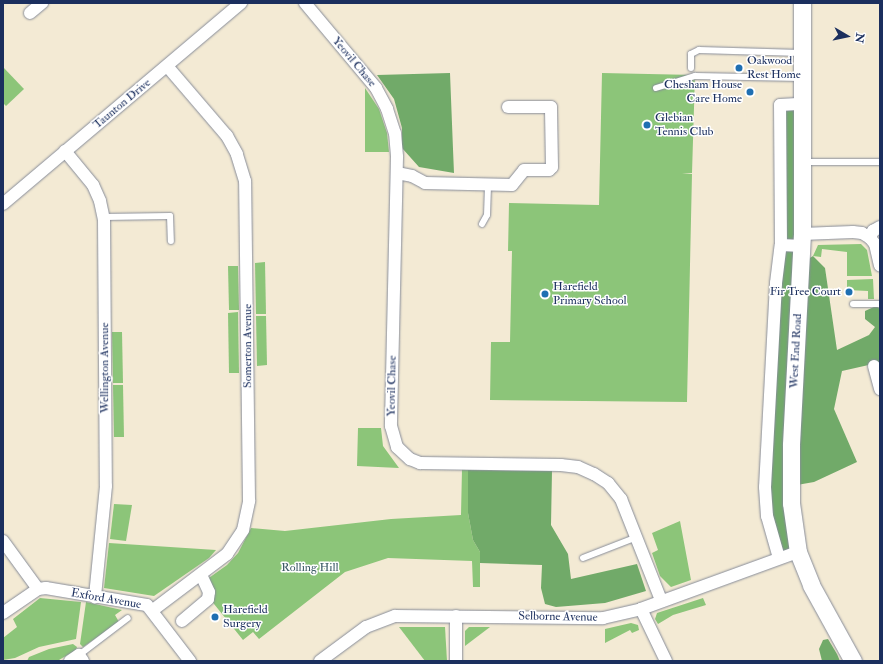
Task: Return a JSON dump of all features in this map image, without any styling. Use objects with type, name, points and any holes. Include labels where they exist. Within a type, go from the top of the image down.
[{"type":"street","points":[[30,13],[42,3]]},
{"type":"street","name":"Taunton Drive","points":[[3,204],[241,3]]},
{"type":"street","name":"Yeovil Chase","points":[[305,3],[383,99],[395,133],[397,173],[391,426],[397,447],[410,459],[424,463],[571,466],[591,472],[612,488],[621,499],[662,600]]},
{"type":"street","name":"West End Road","points":[[802,3],[802,240],[790,445],[791,503],[798,552],[811,585],[853,661]]},
{"type":"street","name":"Somerton Avenue","points":[[153,610],[201,575],[233,546],[243,530],[249,505],[247,195],[241,165],[228,137],[167,66]]},
{"type":"street","points":[[779,558],[767,516],[765,487],[772,339],[781,245],[780,105],[802,104]]},
{"type":"street","points":[[397,173],[412,176],[425,183],[512,186],[524,170],[549,170],[552,167],[551,107],[508,107]]},
{"type":"street","name":"Wellington Avenue","points":[[66,151],[93,185],[100,201],[104,217],[106,486],[95,597]]},
{"type":"street","points":[[870,238],[872,231],[880,227]]},
{"type":"street","points":[[781,245],[853,232],[862,233],[870,238],[874,244],[880,265]]},
{"type":"street","points":[[874,366],[880,388]]},
{"type":"street","points":[[3,541],[38,589],[3,613]]},
{"type":"street","name":"Selborne Avenue","points":[[320,661],[343,643],[381,619],[395,616],[603,618],[641,609],[662,600],[798,552]]},
{"type":"street","points":[[182,621],[208,599],[209,592],[201,575]]},
{"type":"street","name":"Exford Avenue","points":[[38,589],[147,606],[153,610],[190,661]]},
{"type":"street","points":[[641,609],[666,661]]},
{"type":"street","points":[[456,616],[456,661]]},
{"type":"lane","points":[[690,68],[691,54],[699,50],[802,53]]},
{"type":"lane","points":[[656,88],[695,76],[802,78]]},
{"type":"lane","points":[[802,162],[880,162]]},
{"type":"lane","points":[[482,224],[487,215],[488,185]]},
{"type":"lane","points":[[104,217],[170,216],[171,241]]},
{"type":"lane","points":[[853,304],[880,304]]},
{"type":"lane","points":[[583,558],[637,537]]},
{"type":"lane","points":[[78,659],[128,618]]},
{"type":"green space","points":[[3,67],[24,89],[6,106],[3,103]]},
{"type":"green space","points":[[450,73],[454,173],[419,167],[402,148],[402,128],[394,99],[377,75]]},
{"type":"green space","name":"Harefield Primary School","points":[[602,73],[695,75],[692,173],[682,173],[692,174],[687,402],[490,400],[491,342],[510,342],[512,251],[508,251],[509,203],[599,205]]},
{"type":"green space","points":[[365,88],[379,109],[387,133],[389,152],[365,152]]},
{"type":"green space","points":[[802,104],[802,263],[813,256],[825,268],[837,350],[869,335],[875,327],[865,319],[865,311],[876,306],[880,309],[880,365],[873,364],[842,371],[834,409],[857,462],[814,482],[791,486],[798,552],[779,558],[767,516],[780,105]]},
{"type":"green space","points":[[861,244],[867,250],[872,276],[847,276],[847,252],[822,249],[821,257],[813,256],[818,245]]},
{"type":"green space","points":[[265,262],[266,314],[256,314],[255,263]]},
{"type":"green space","points":[[228,266],[238,266],[239,310],[229,310]]},
{"type":"green space","points":[[873,279],[874,299],[868,299],[868,291],[847,290],[847,280]]},
{"type":"green space","points":[[238,312],[239,373],[229,373],[228,313]]},
{"type":"green space","points":[[256,316],[266,316],[267,365],[257,366]]},
{"type":"green space","points":[[112,332],[122,332],[123,383],[113,383]]},
{"type":"green space","points":[[113,385],[123,385],[124,437],[114,437]]},
{"type":"green space","points":[[358,428],[381,428],[383,446],[399,468],[357,466]]},
{"type":"green space","name":"Rolling Hill","points":[[462,469],[468,470],[468,513],[473,540],[480,552],[480,587],[473,587],[472,561],[388,558],[345,572],[259,639],[253,632],[243,640],[210,599],[206,580],[227,565],[238,553],[251,528],[285,531],[391,519],[461,515]]},
{"type":"green space","points":[[468,470],[552,471],[551,525],[568,554],[571,579],[637,564],[646,591],[605,603],[556,607],[545,604],[541,588],[542,565],[480,563],[480,552],[473,540],[468,513]]},
{"type":"green space","points":[[114,504],[132,505],[126,541],[110,539]]},
{"type":"green space","points":[[680,521],[691,580],[671,587],[660,576],[652,553],[658,550],[652,533]]},
{"type":"green space","points":[[109,543],[216,550],[209,558],[154,596],[104,588]]},
{"type":"green space","points":[[40,598],[81,602],[76,639],[39,647],[15,658],[3,660],[3,638],[17,627],[13,619]]},
{"type":"green space","points":[[703,598],[706,605],[673,615],[658,624],[655,619],[657,613]]},
{"type":"green space","points":[[86,602],[122,610],[115,615],[119,622],[83,647],[80,644]]},
{"type":"green space","points":[[631,623],[638,625],[639,630],[632,633],[630,630],[605,643],[605,629]]},
{"type":"green space","points":[[399,627],[445,627],[447,661],[425,661]]},
{"type":"green space","points":[[469,627],[490,627],[465,646],[465,631]]},
{"type":"green space","points":[[828,639],[840,661],[822,661],[819,649],[823,640]]},
{"type":"green space","points":[[73,644],[77,647],[76,650],[59,660],[27,661],[29,657],[49,649]]},
{"type":"place","name":"Oakwood Rest Home","points":[[739,68]]},
{"type":"place","name":"Chesham House Care Home","points":[[750,92]]},
{"type":"place","name":"Glebian Tennis Club","points":[[647,125]]},
{"type":"place","name":"Fir Tree Court","points":[[849,292]]},
{"type":"place","name":"Harefield Primary School","points":[[545,294]]},
{"type":"place","name":"Harefield Surgery","points":[[215,617]]}]
